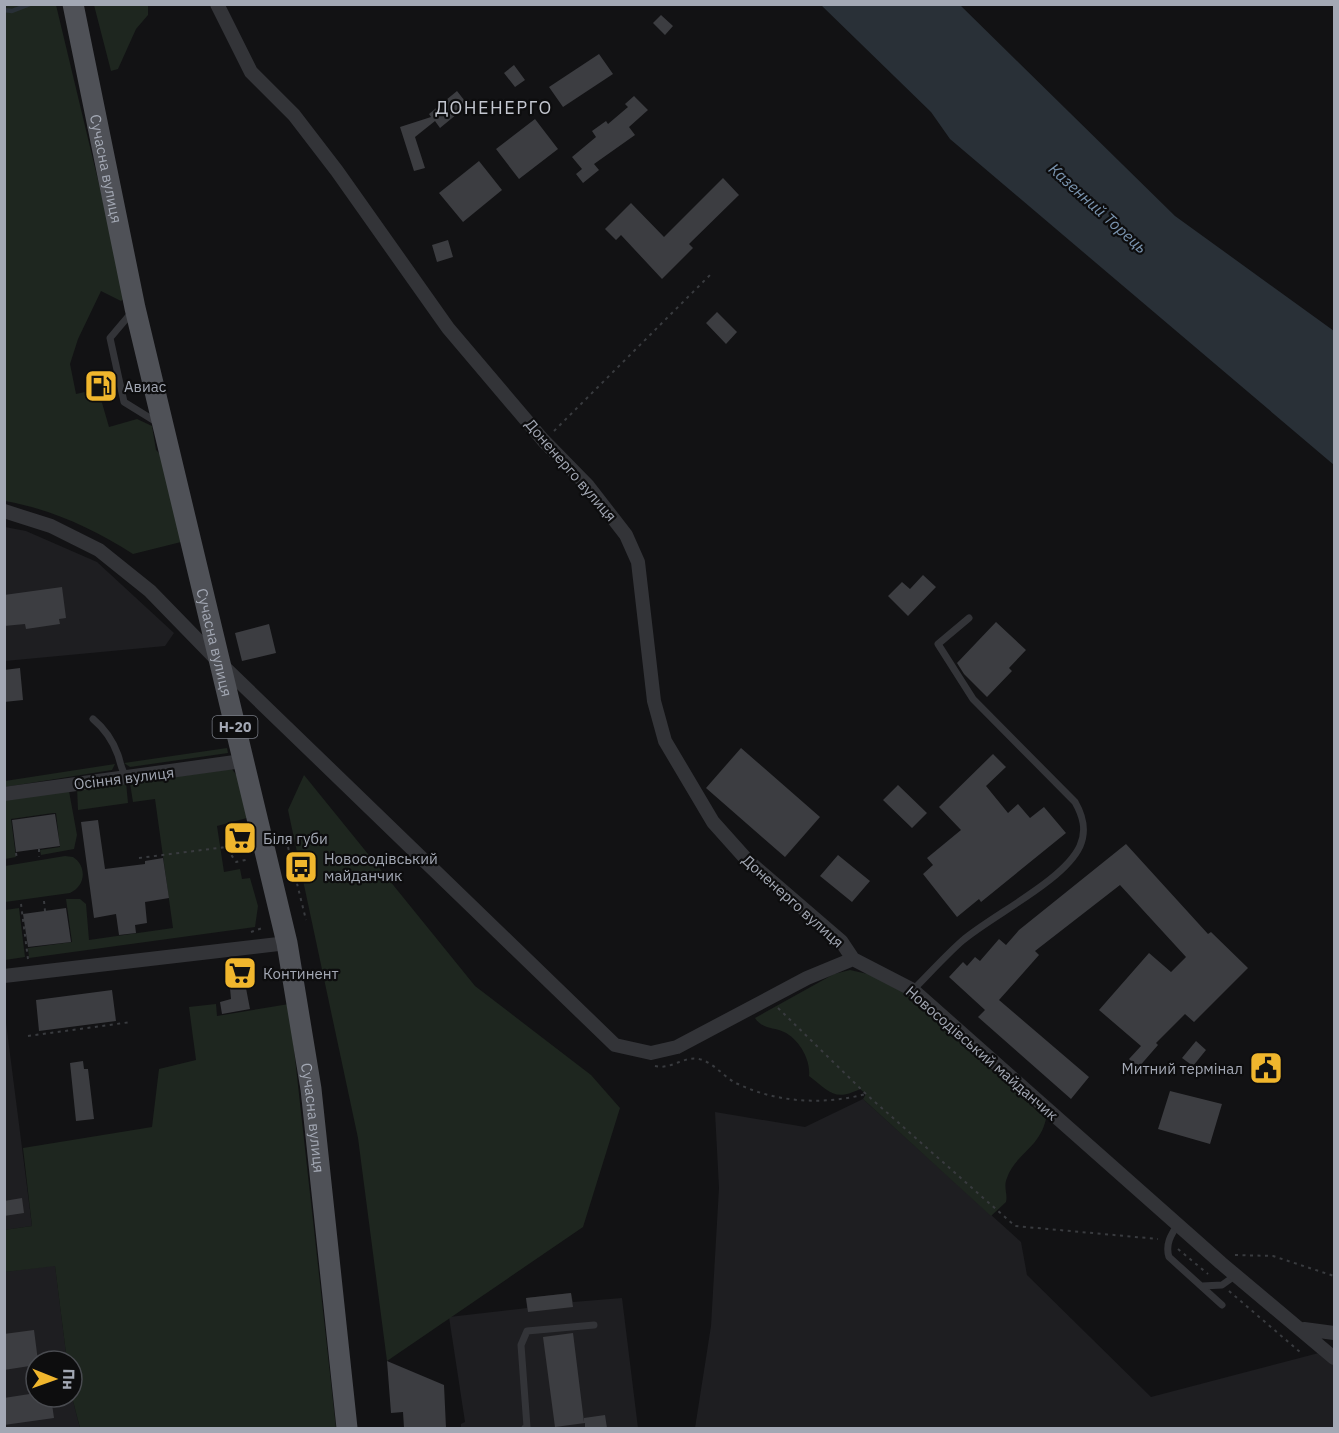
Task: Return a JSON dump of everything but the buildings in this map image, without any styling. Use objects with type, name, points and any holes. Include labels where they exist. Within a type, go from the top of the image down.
[{"type":"main road","name":"Сучасна вулиця","points":[[74,4],[135,308],[287,943],[311,1089],[347,1428]]},
{"type":"street","name":"Доненерго вулиця","points":[[217,4],[251,72],[294,115],[337,171],[448,328],[543,440],[606,507],[633,548],[638,562],[654,701],[665,741],[686,780],[713,822],[747,860],[841,941],[853,959]]},
{"type":"street","points":[[4,511],[51,526],[99,550],[150,591],[221,664],[615,1044],[651,1053],[677,1047],[807,978],[853,959]]},
{"type":"street","name":"Осіння вулиця","points":[[4,794],[242,761]]},
{"type":"street","points":[[4,976],[287,943]]},
{"type":"street","name":"Новосодівський майданчик","points":[[853,959],[913,990],[1214,1257],[1335,1358]]},
{"type":"street","points":[[1302,1329],[1335,1333]]},
{"type":"lane","points":[[135,308],[110,338],[124,402],[163,426]]},
{"type":"lane","points":[[913,990],[963,941],[1066,864],[1080,847],[1084,830],[1082,815],[1075,802],[973,699],[938,644],[969,618]]},
{"type":"lane","points":[[93,719],[108,735],[116,748],[121,769],[127,778]]},
{"type":"lane","points":[[1178,1224],[1168,1240],[1166,1249],[1169,1257],[1222,1305]]},
{"type":"lane","points":[[1202,1286],[1222,1285],[1236,1275]]},
{"type":"lane","points":[[525,1428],[521,1345],[527,1331],[594,1325]]},
{"type":"path","points":[[543,440],[711,274]]},
{"type":"path","points":[[139,858],[226,847],[236,862],[252,859]]},
{"type":"path","points":[[288,847],[306,920]]},
{"type":"path","points":[[39,849],[39,857]]},
{"type":"path","points":[[16,853],[17,860]]},
{"type":"path","points":[[44,901],[45,911]]},
{"type":"path","points":[[21,904],[28,959]]},
{"type":"path","points":[[769,999],[866,1094],[1015,1226],[1168,1240],[1300,1352]]},
{"type":"path","points":[[28,1036],[131,1022]]},
{"type":"path","points":[[652,1066],[662,1068],[689,1058],[701,1059],[737,1084],[803,1101],[840,1101],[866,1094]]},
{"type":"path","points":[[1214,1257],[1272,1256],[1312,1271],[1335,1276]]},
{"type":"shaded area","points":[[4,5],[56,5],[126,297],[121,301],[101,291],[78,339],[70,364],[76,394],[98,389],[109,427],[137,419],[152,426],[156,450],[167,461],[185,541],[133,554],[72,521],[39,509],[5,501]]},
{"type":"shaded area","points":[[94,5],[148,5],[148,15],[136,29],[118,69],[111,71]]},
{"type":"shaded area","points":[[5,527],[26,531],[97,562],[174,633],[165,646],[5,661]]},
{"type":"shaded area","points":[[227,748],[228,753],[130,767],[124,763]]},
{"type":"shaded area","points":[[115,764],[112,770],[5,787],[5,781]]},
{"type":"shaded area","points":[[232,769],[237,776],[247,818],[217,826],[224,872],[240,869],[242,879],[250,878],[258,906],[255,927],[29,958],[28,948],[72,942],[66,899],[80,899],[86,904],[89,940],[173,928],[155,799],[133,802],[130,783]]},
{"type":"shaded area","points":[[304,775],[475,986],[591,1075],[620,1108],[583,1227],[387,1361],[358,1138],[288,810]]},
{"type":"shaded area","points":[[126,782],[128,803],[78,810],[77,787]]},
{"type":"shaded area","points":[[69,791],[77,835],[74,849],[41,855],[40,850],[60,847],[56,813],[11,819],[16,857],[5,859],[5,799]]},
{"type":"shaded area","points":[[65,856],[73,857],[81,865],[82,881],[75,890],[70,893],[5,902],[5,866]]},
{"type":"shaded area","points":[[19,908],[25,957],[5,960],[5,910]]},
{"type":"shaded area","points":[[850,970],[881,977],[909,995],[1046,1119],[1038,1138],[1011,1170],[1005,1187],[1006,1202],[991,1216],[863,1099],[866,1094],[860,1089],[844,1095],[827,1090],[809,1076],[806,1057],[795,1040],[784,1032],[761,1024],[755,1018],[834,974]]},
{"type":"shaded area","points":[[216,1004],[217,1016],[289,1004],[336,1428],[80,1428],[75,1409],[84,1409],[84,1349],[65,1349],[55,1266],[5,1272],[4,1230],[32,1226],[23,1148],[152,1127],[159,1069],[196,1060],[189,1007]]},
{"type":"shaded area","points":[[4,1007],[32,1226],[5,1230],[4,1230]]},
{"type":"shaded area","points":[[863,1099],[1021,1242],[1027,1275],[1151,1397],[1334,1349],[1334,1428],[695,1428],[711,1326],[719,1188],[715,1112],[805,1127]]},
{"type":"shaded area","points":[[55,1265],[66,1349],[24,1349],[24,1409],[75,1409],[80,1428],[5,1428],[4,1272]]},
{"type":"shaded area","points":[[571,1293],[573,1302],[622,1298],[638,1428],[461,1428],[461,1424],[465,1422],[449,1317],[527,1308],[526,1298]]},
{"type":"water","name":"Казенний Торець","points":[[821,5],[960,5],[1175,216],[1334,331],[1334,465],[950,139],[931,112]]},
{"type":"waterway","points":[[4,10],[12,11],[30,4]]},
{"type":"place","name":"Авиас","points":[[101,386]]},
{"type":"place","name":"Біля губи","points":[[240,838]]},
{"type":"place","name":"Новосодівський майданчик","points":[[301,867]]},
{"type":"place","name":"Континент","points":[[240,973]]},
{"type":"place","name":"Митний термінал","points":[[1266,1068]]},
{"type":"district","name":"ДОНЕНЕРГО","points":[[494,107]]}]
